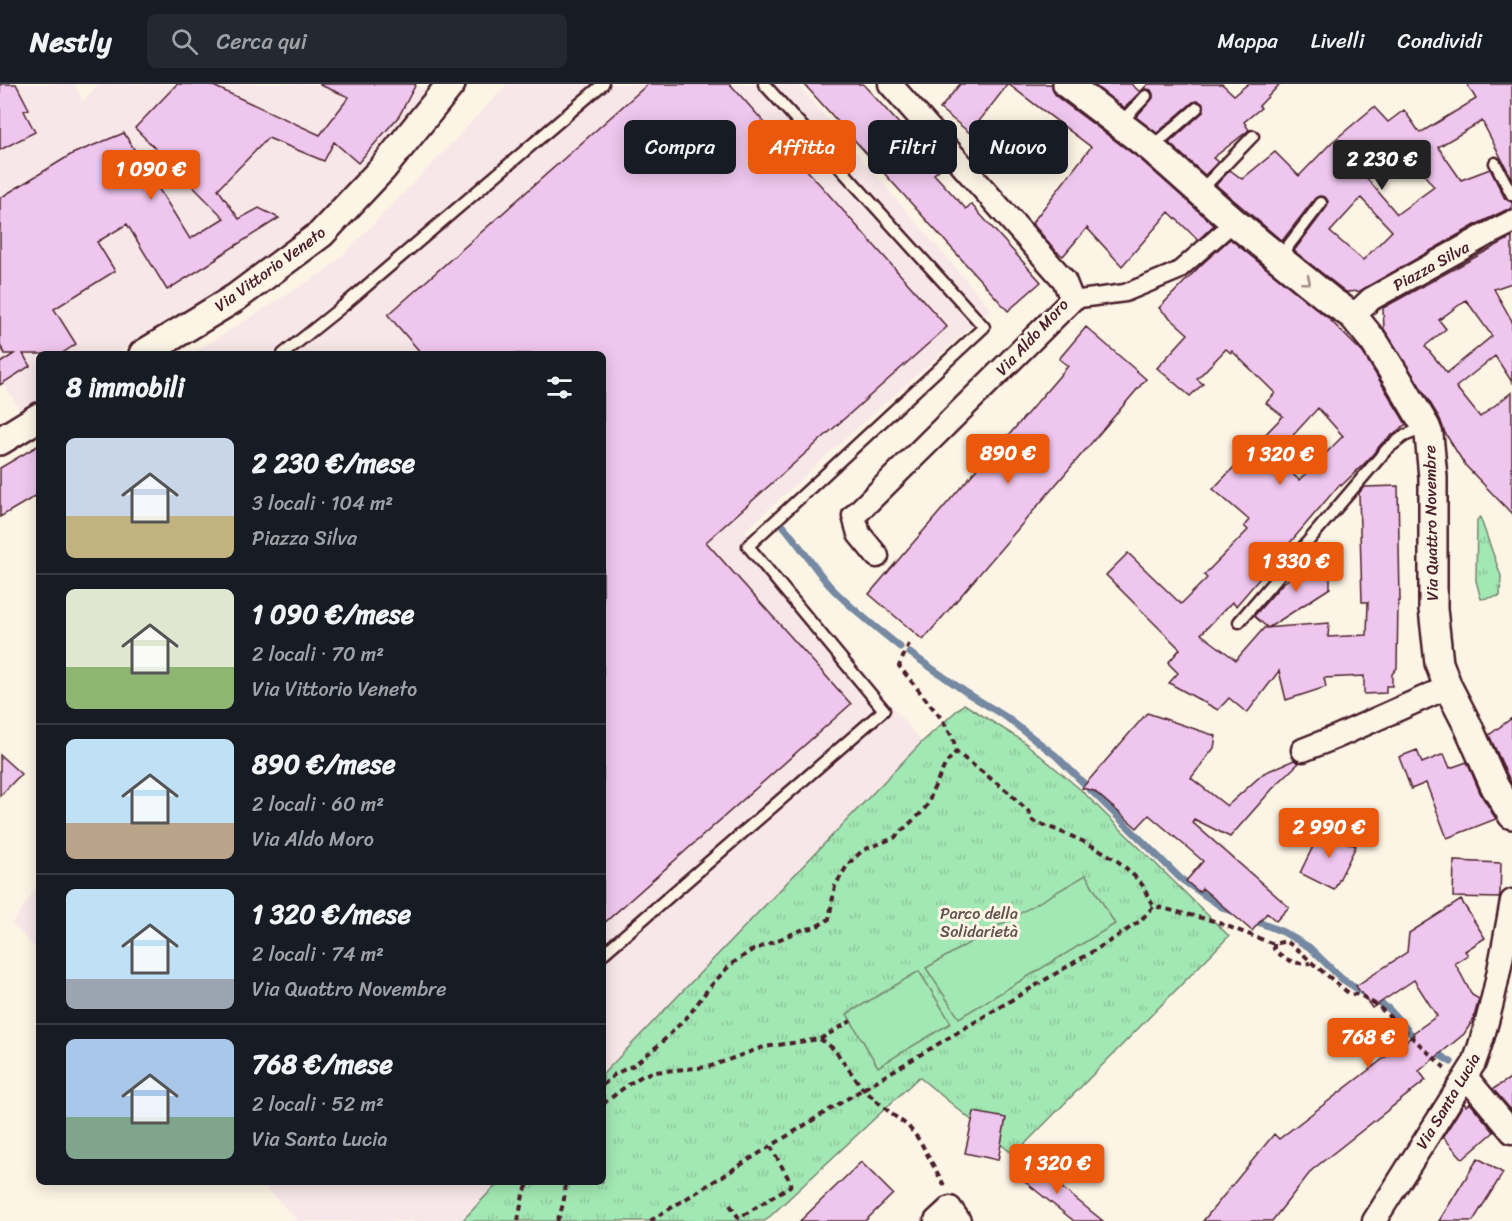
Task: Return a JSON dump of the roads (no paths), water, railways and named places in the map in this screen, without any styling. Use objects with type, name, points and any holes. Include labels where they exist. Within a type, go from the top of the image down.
[{"type":"street","name":"Via Vittorio Veneto","points":[[159,347],[234,298],[321,234],[382,168],[451,84]]},
{"type":"street","name":"Via Quattro Novembre","points":[[1067,84],[1123,121],[1234,222],[1353,316],[1375,343],[1429,435],[1433,477],[1433,609],[1439,663],[1495,787],[1512,815]]},
{"type":"street","name":"Via Aldo Moro","points":[[877,556],[859,534],[855,516],[1072,300],[1064,280],[897,87]]},
{"type":"street","points":[[1072,300],[1125,293],[1178,271],[1234,222]]},
{"type":"street","name":"Piazza Silva","points":[[1353,316],[1371,299],[1512,222]]},
{"type":"street","points":[[0,441],[36,419]]},
{"type":"street","points":[[1303,750],[1448,687]]},
{"type":"street","name":"Via Santa Lucia","points":[[1374,1221],[1474,1063],[1483,1039],[1512,901]]},
{"type":"street","points":[[1463,1080],[1512,1132]]},
{"type":"lane","points":[[287,351],[343,306],[603,84]]},
{"type":"lane","points":[[606,951],[884,710],[748,546],[984,327],[764,84]]},
{"type":"lane","points":[[1123,121],[1146,96]]},
{"type":"lane","points":[[1151,148],[1197,108]]},
{"type":"lane","points":[[1200,192],[1253,136]]},
{"type":"lane","points":[[1495,163],[1512,195]]},
{"type":"lane","points":[[1278,258],[1321,203]]},
{"type":"lane","points":[[1239,622],[1387,449],[1404,436],[1426,427]]},
{"type":"waterway","points":[[780,522],[837,593],[900,647]]},
{"type":"waterway","points":[[910,653],[1006,717],[1055,755],[1181,879],[1222,907],[1232,911]]},
{"type":"waterway","points":[[1251,919],[1283,932],[1309,947],[1342,979],[1389,1009],[1418,1042]]},
{"type":"waterway","points":[[1433,1051],[1451,1062]]},
{"type":"park label","name":"Parco della Solidarietà","points":[[979,922]]}]
